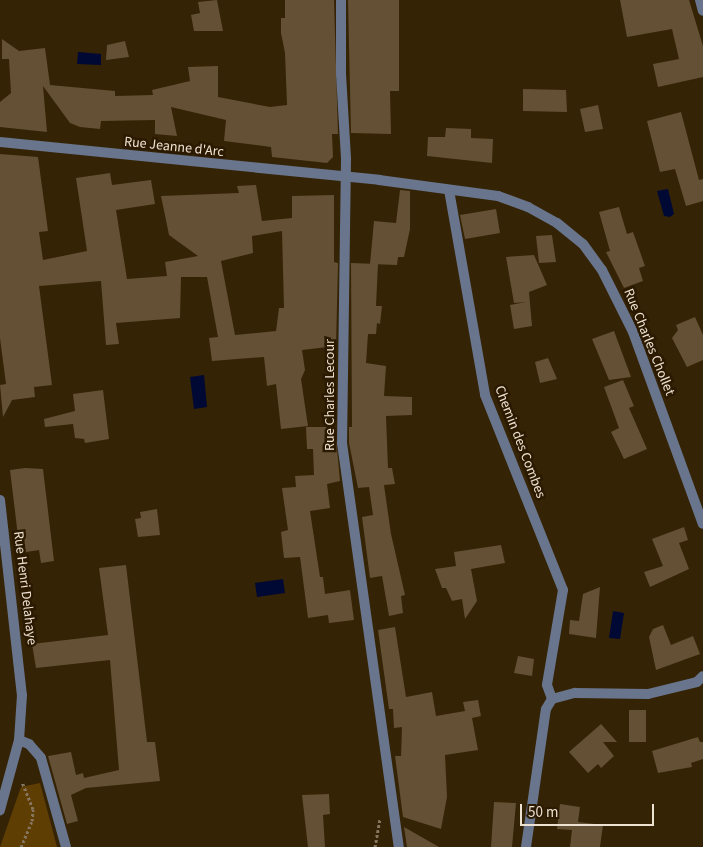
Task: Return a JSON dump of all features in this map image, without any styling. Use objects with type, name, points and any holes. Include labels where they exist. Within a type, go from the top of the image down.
[{"type":"street","name":"Rue Charles Lecour","points":[[341,0],[346,177],[342,442],[399,847]]},
{"type":"street","points":[[700,0],[703,11]]},
{"type":"street","name":"Rue Jeanne d'Arc","points":[[0,142],[346,177]]},
{"type":"street","name":"Rue Charles Chollet","points":[[346,177],[498,196],[528,207],[557,223],[583,244],[602,270],[632,332],[703,524]]},
{"type":"street","name":"Chemin des Combes","points":[[449,190],[485,395],[563,590],[547,685],[552,699]]},
{"type":"street","name":"Rue Henri Delahaye","points":[[0,500],[20,662],[22,695],[19,740],[0,810]]},
{"type":"street","points":[[526,847],[546,710],[552,699],[575,693],[648,694],[697,682],[703,676]]},
{"type":"street","points":[[19,740],[29,744],[41,758],[66,847]]},
{"type":"path","points":[[21,780],[33,808],[32,821],[21,847]]},
{"type":"shaded area","points":[[40,783],[57,847],[0,847],[21,787]]},
{"type":"water","points":[[78,52],[101,54],[101,65],[77,64]]},
{"type":"water","points":[[668,189],[674,214],[670,217],[664,216],[657,191]]},
{"type":"water","points":[[204,375],[207,407],[194,409],[190,377]]},
{"type":"water","points":[[283,579],[285,593],[257,597],[255,583]]},
{"type":"water","points":[[613,611],[624,613],[620,639],[609,638]]},
{"type":"building","points":[[217,0],[223,31],[194,31],[191,15],[200,13],[198,2]]},
{"type":"building","points":[[285,0],[334,0],[338,134],[332,134],[333,157],[327,163],[272,157],[271,147],[224,141],[226,120],[171,107],[177,136],[155,134],[155,120],[101,121],[100,129],[80,127],[70,123],[43,86],[47,132],[0,127],[0,102],[11,93],[9,59],[2,59],[2,39],[19,51],[45,48],[50,85],[115,91],[115,96],[153,95],[152,90],[190,81],[188,67],[218,66],[218,97],[270,107],[287,105],[285,53],[281,33],[281,18],[285,18]]},
{"type":"building","points":[[348,0],[399,0],[399,91],[390,91],[391,134],[351,133]]},
{"type":"building","points":[[620,0],[689,0],[703,46],[703,77],[658,87],[653,64],[679,59],[672,29],[627,37]]},
{"type":"building","points":[[125,41],[129,57],[106,60],[107,45]]},
{"type":"building","points":[[523,89],[566,90],[567,112],[523,111]]},
{"type":"building","points":[[598,105],[603,129],[585,132],[580,109]]},
{"type":"building","points":[[681,112],[699,180],[703,179],[703,201],[686,206],[675,169],[660,172],[647,121]]},
{"type":"building","points":[[446,128],[471,129],[471,138],[493,139],[492,163],[427,156],[428,137],[445,137]]},
{"type":"building","points":[[0,154],[38,157],[48,231],[39,232],[43,260],[87,251],[76,178],[110,173],[112,185],[151,180],[155,204],[116,210],[127,279],[167,276],[165,262],[198,256],[169,235],[161,196],[239,193],[237,186],[256,185],[262,221],[292,218],[292,196],[334,195],[334,262],[338,263],[336,346],[302,350],[305,370],[301,379],[308,426],[281,429],[276,384],[267,386],[264,357],[212,361],[209,338],[218,337],[207,277],[181,277],[180,318],[116,323],[119,344],[106,345],[101,281],[39,286],[52,385],[34,387],[35,397],[12,400],[3,417],[0,385],[6,384],[0,338]],"holes":[[[282,231],[284,308],[279,308],[276,331],[235,335],[221,261],[253,253],[252,236]]]},
{"type":"building","points":[[400,190],[410,191],[410,229],[404,257],[398,257],[397,265],[370,264],[374,221],[396,223]]},
{"type":"building","points":[[619,207],[627,234],[633,232],[645,266],[639,268],[643,281],[624,288],[606,252],[610,251],[599,212]]},
{"type":"building","points":[[496,209],[500,233],[465,239],[460,215]]},
{"type":"building","points":[[552,235],[556,262],[539,263],[536,236]]},
{"type":"building","points":[[534,255],[547,285],[529,292],[532,326],[514,329],[510,305],[526,302],[514,303],[506,257]]},
{"type":"building","points":[[351,263],[378,264],[376,306],[382,306],[380,324],[377,323],[376,334],[368,334],[366,363],[386,366],[384,396],[412,397],[412,415],[386,416],[388,468],[392,468],[395,484],[384,485],[391,534],[405,595],[401,596],[403,613],[389,616],[382,576],[370,578],[362,517],[373,515],[369,487],[358,488],[349,443],[349,427],[352,427]]},
{"type":"building","points":[[695,317],[703,335],[703,360],[687,367],[672,338],[678,330],[676,325]]},
{"type":"building","points":[[614,331],[631,377],[609,380],[592,339]]},
{"type":"building","points":[[548,358],[557,379],[540,383],[535,362]]},
{"type":"building","points":[[623,380],[634,406],[629,408],[647,449],[624,459],[611,432],[619,428],[604,387]]},
{"type":"building","points":[[103,390],[109,439],[85,443],[84,439],[75,438],[73,424],[45,427],[44,419],[75,411],[73,394]]},
{"type":"building","points":[[306,427],[335,427],[340,481],[327,484],[330,508],[310,511],[320,577],[323,577],[325,594],[350,590],[354,620],[329,623],[328,615],[308,618],[300,557],[284,558],[281,532],[288,530],[282,488],[296,487],[295,476],[314,475],[313,449],[307,449]]},
{"type":"building","points":[[25,468],[43,469],[54,561],[41,563],[39,550],[20,553],[10,470]]},
{"type":"building","points":[[157,509],[160,535],[138,537],[135,519],[141,518],[140,512]]},
{"type":"building","points":[[684,527],[688,540],[679,543],[689,569],[650,587],[644,572],[663,566],[652,539]]},
{"type":"building","points":[[501,545],[505,563],[471,569],[477,601],[465,619],[462,599],[452,601],[446,588],[442,588],[435,569],[456,566],[454,552]]},
{"type":"building","points":[[126,565],[147,742],[155,742],[160,781],[86,788],[71,795],[78,821],[67,824],[48,756],[71,752],[76,775],[83,773],[84,778],[119,770],[110,660],[36,668],[32,644],[108,635],[99,568]]},
{"type":"building","points":[[600,587],[596,638],[569,634],[570,620],[579,621],[583,594]]},
{"type":"building","points":[[663,625],[671,645],[693,636],[700,654],[656,670],[649,637],[653,629]]},
{"type":"building","points":[[395,627],[406,697],[432,692],[436,716],[465,711],[463,702],[478,700],[481,716],[472,718],[478,750],[445,755],[447,797],[441,829],[403,817],[395,756],[401,756],[402,727],[394,728],[393,709],[389,709],[378,630]]},
{"type":"building","points":[[518,656],[534,659],[532,676],[514,673]]},
{"type":"building","points":[[629,710],[646,710],[646,742],[629,742]]},
{"type":"building","points":[[601,724],[617,742],[603,742],[614,756],[601,768],[598,764],[588,773],[569,752]]},
{"type":"building","points":[[698,737],[700,742],[703,742],[703,759],[691,763],[692,767],[658,773],[652,751]]},
{"type":"building","points":[[329,794],[330,814],[323,815],[325,847],[308,847],[302,795]]},
{"type":"building","points":[[494,802],[516,803],[512,847],[491,847]]},
{"type":"building","points":[[560,804],[580,807],[578,822],[603,825],[600,847],[570,847],[572,830],[557,829]]},
{"type":"building","points":[[404,827],[439,847],[407,847]]}]
